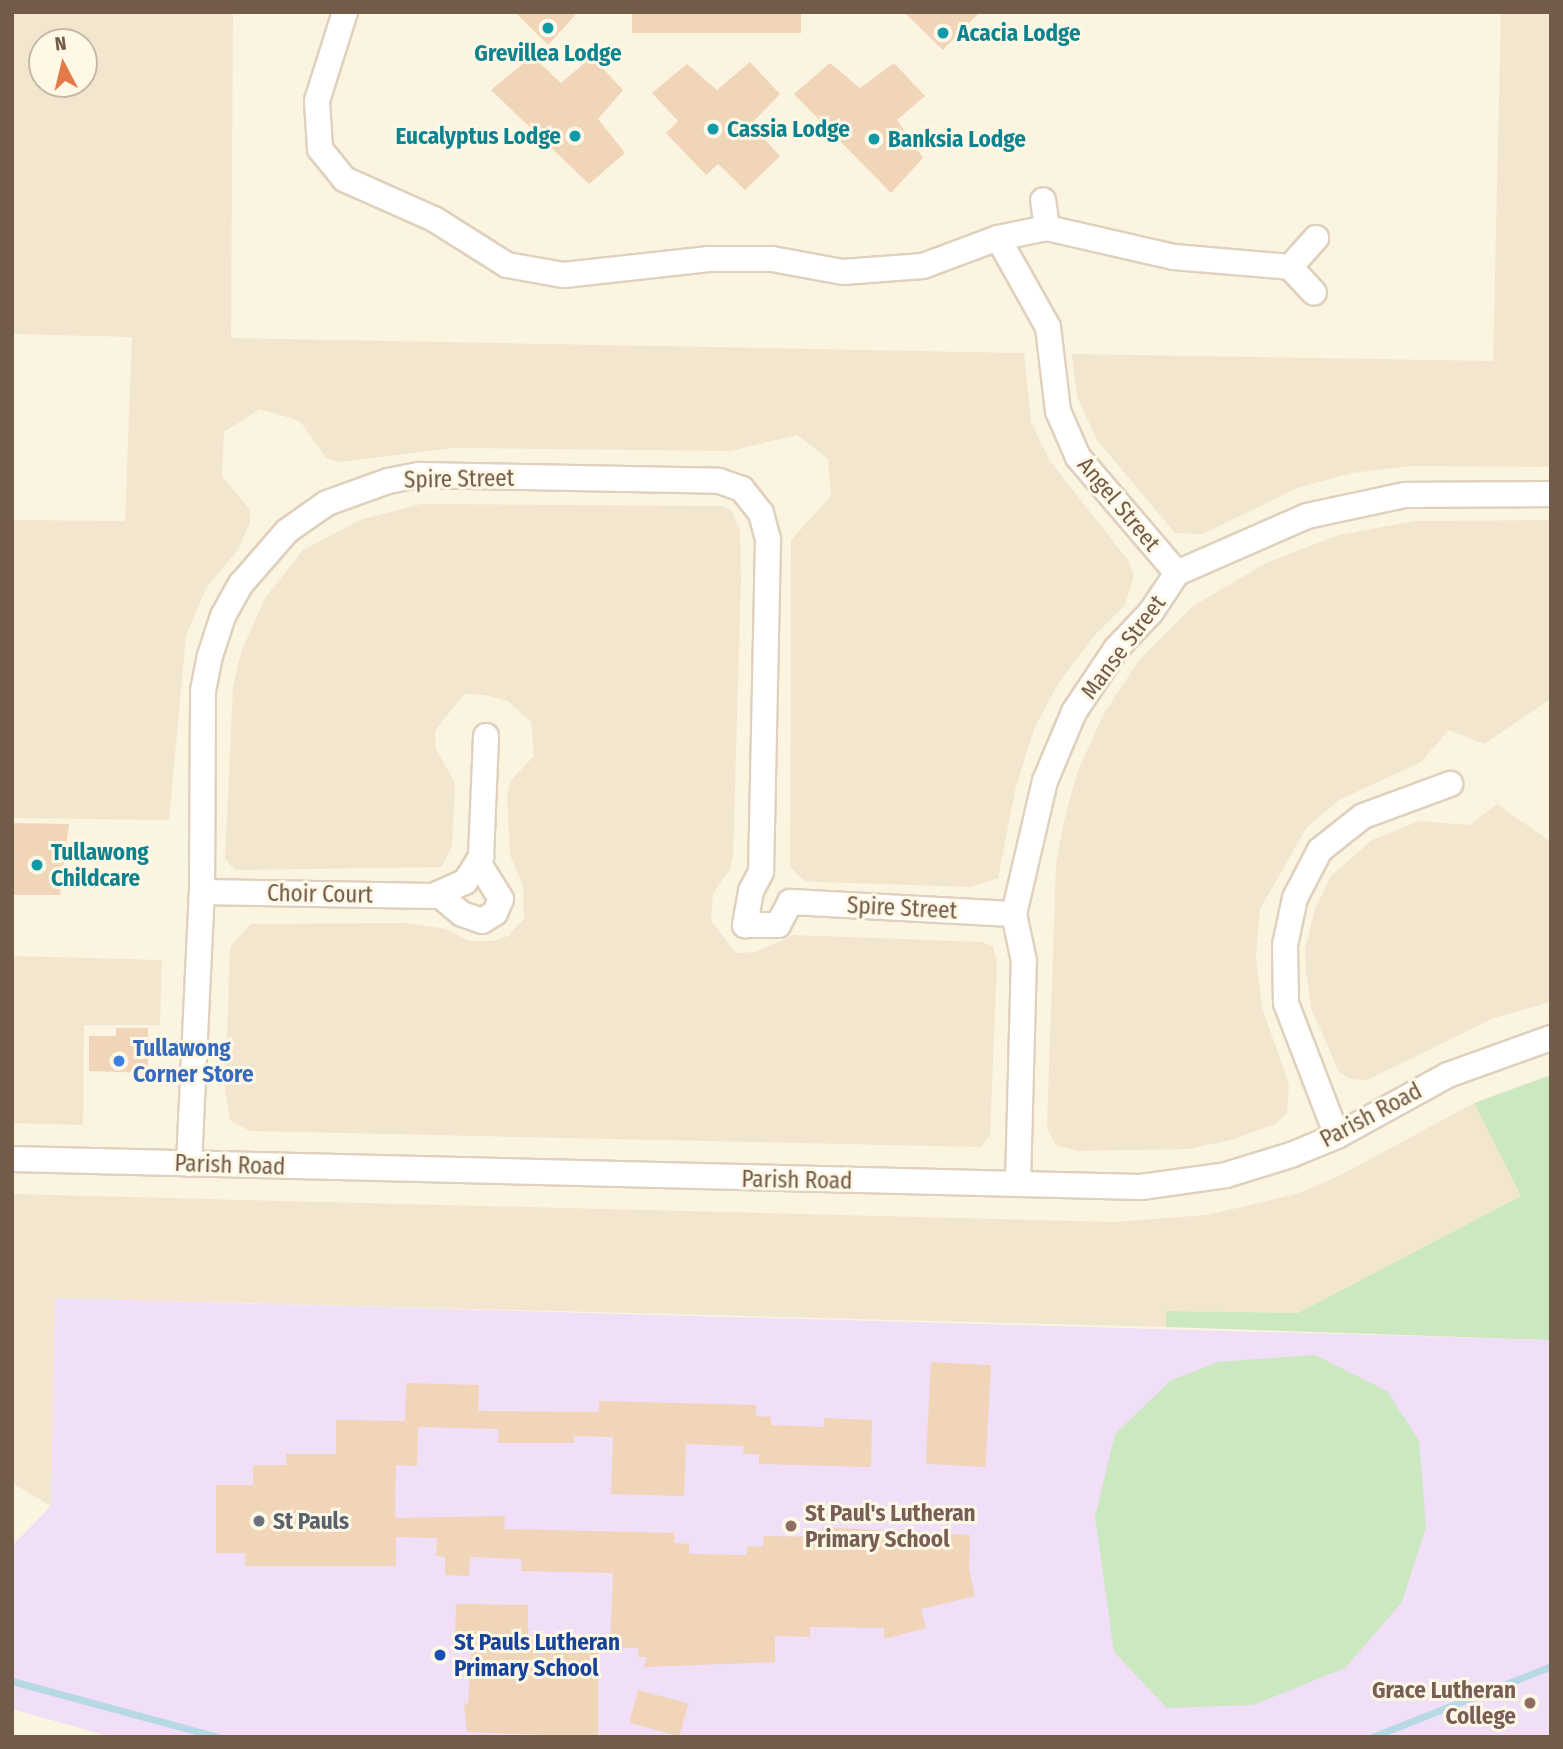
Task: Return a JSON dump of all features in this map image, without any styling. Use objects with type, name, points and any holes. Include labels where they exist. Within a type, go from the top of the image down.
[{"type":"street","points":[[345,12],[317,101],[320,149],[344,179],[434,219],[507,265],[564,275],[709,259],[772,259],[843,272],[923,266],[998,238],[1047,228],[1174,257],[1290,267],[1314,293]]},
{"type":"street","points":[[1043,200],[1047,228]]},
{"type":"street","name":"Angel Street","points":[[998,238],[1048,327],[1058,411],[1078,457],[1177,573]]},
{"type":"street","points":[[1290,267],[1316,238]]},
{"type":"street","name":"Spire Street","points":[[189,1164],[202,892],[203,691],[223,616],[259,559],[307,516],[355,491],[419,475],[719,481],[742,489],[767,524],[768,540],[761,872],[751,891],[745,925],[778,925],[790,902],[1014,914]]},
{"type":"street","name":"Manse Street","points":[[1018,1184],[1024,961],[1014,914],[1045,781],[1074,712],[1116,649],[1151,612],[1177,573],[1224,555],[1273,528],[1345,505],[1405,495],[1551,494]]},
{"type":"street","points":[[438,894],[462,914],[482,921],[495,913],[501,899],[478,862],[485,819],[486,736]]},
{"type":"street","points":[[1337,1136],[1286,1003],[1285,945],[1295,898],[1320,850],[1363,816],[1450,784]]},
{"type":"street","name":"Choir Court","points":[[202,892],[438,894],[465,882],[478,862]]},
{"type":"street","points":[[761,872],[790,902]]},
{"type":"street","name":"Parish Road","points":[[12,1159],[1141,1187],[1193,1182],[1259,1166],[1337,1136],[1448,1074],[1551,1038]]},
{"type":"shaded area","points":[[12,12],[233,12],[231,338],[1024,353],[1031,422],[1050,461],[1128,560],[1134,575],[1125,605],[1094,636],[1059,682],[1035,727],[1016,786],[998,878],[971,887],[805,881],[790,867],[791,540],[831,496],[828,459],[797,435],[730,451],[453,448],[339,462],[326,458],[300,421],[260,409],[224,432],[222,476],[250,510],[250,523],[237,551],[206,588],[186,636],[169,820],[12,818],[12,520],[125,521],[132,337],[12,334]]},
{"type":"shaded area","points":[[1501,12],[1551,12],[1551,467],[1411,466],[1352,473],[1297,488],[1203,534],[1175,533],[1097,440],[1077,397],[1072,354],[1493,361]]},
{"type":"shaded area","points":[[421,504],[721,506],[731,510],[740,529],[741,579],[733,857],[730,869],[713,893],[711,921],[736,953],[756,952],[793,935],[982,942],[993,946],[997,964],[990,1134],[981,1147],[250,1131],[230,1120],[225,1090],[230,947],[251,924],[407,923],[446,929],[469,941],[492,941],[508,936],[524,919],[523,886],[510,855],[507,796],[511,780],[534,756],[531,722],[508,701],[484,695],[464,694],[435,731],[436,749],[455,783],[452,846],[442,867],[235,870],[225,859],[233,687],[241,652],[265,598],[303,550],[360,520]]},
{"type":"shaded area","points":[[1551,520],[1551,707],[1549,700],[1484,744],[1449,730],[1421,762],[1339,800],[1307,827],[1260,909],[1256,957],[1262,1007],[1289,1085],[1287,1113],[1275,1124],[1231,1140],[1188,1149],[1077,1151],[1056,1145],[1047,1128],[1056,865],[1077,773],[1103,715],[1140,659],[1193,606],[1268,562],[1339,535],[1415,521]]},
{"type":"shaded area","points":[[1497,804],[1551,842],[1551,1002],[1494,1018],[1367,1080],[1350,1079],[1339,1072],[1311,1008],[1306,971],[1305,948],[1315,909],[1331,876],[1372,840],[1419,821],[1469,825]]},
{"type":"shaded area","points":[[12,956],[162,960],[160,1025],[84,1025],[83,1125],[12,1123]]},
{"type":"shaded area","points":[[1474,1103],[1521,1196],[1298,1313],[1167,1311],[1166,1327],[55,1298],[51,1506],[12,1483],[12,1194],[1113,1222],[1207,1215],[1296,1194],[1339,1176]]},
{"type":"shaded area","name":"St Paul's Lutheran Primary School","points":[[55,1298],[1551,1340],[1551,1737],[112,1737],[12,1709],[12,1546],[51,1506]]},
{"type":"green space","points":[[1551,1075],[1551,1340],[1166,1327],[1166,1311],[1298,1313],[1521,1196],[1474,1103]]},
{"type":"green space","points":[[1315,1355],[1387,1391],[1419,1441],[1426,1527],[1402,1602],[1345,1668],[1253,1705],[1167,1708],[1114,1652],[1095,1517],[1115,1434],[1170,1381],[1218,1362]]},
{"type":"building","name":"Grevillea Lodge","points":[[515,12],[578,12],[548,45]]},
{"type":"building","points":[[632,12],[801,12],[801,33],[632,33]]},
{"type":"building","name":"Acacia Lodge","points":[[904,12],[980,12],[943,50]]},
{"type":"building","name":"Eucalyptus Lodge","points":[[532,56],[561,83],[592,57],[623,90],[598,119],[625,153],[589,184],[491,90]]},
{"type":"building","name":"Cassia Lodge","points":[[750,62],[780,94],[751,124],[780,156],[745,190],[718,164],[706,175],[666,133],[678,121],[652,93],[687,64],[717,90]]},
{"type":"building","name":"Banksia Lodge","points":[[830,63],[860,88],[894,63],[925,96],[897,120],[923,158],[891,193],[794,94]]},
{"type":"building","name":"Tullawong Childcare","points":[[12,823],[69,824],[60,895],[12,895]]},
{"type":"building","points":[[116,1028],[148,1028],[148,1073],[89,1071],[89,1036],[116,1036]]},
{"type":"building","points":[[931,1362],[991,1365],[986,1467],[926,1464]]},
{"type":"building","points":[[406,1383],[479,1385],[478,1411],[599,1412],[599,1401],[756,1405],[756,1416],[771,1417],[771,1425],[824,1427],[824,1418],[872,1420],[871,1467],[759,1464],[759,1454],[744,1454],[743,1446],[686,1444],[684,1496],[611,1494],[613,1437],[574,1436],[574,1443],[498,1443],[499,1429],[418,1427],[417,1466],[396,1465],[395,1518],[505,1516],[504,1529],[675,1533],[674,1543],[689,1544],[689,1554],[747,1555],[747,1546],[763,1547],[764,1536],[821,1537],[822,1527],[970,1535],[969,1569],[975,1596],[921,1609],[926,1628],[884,1639],[884,1628],[810,1627],[810,1637],[775,1636],[775,1662],[644,1667],[647,1657],[638,1657],[638,1648],[610,1647],[613,1573],[521,1571],[522,1559],[470,1557],[469,1576],[445,1575],[445,1557],[436,1556],[437,1538],[396,1537],[396,1566],[245,1566],[245,1553],[216,1553],[216,1485],[253,1485],[253,1465],[286,1465],[286,1454],[336,1454],[336,1420],[405,1421]]},
{"type":"building","points":[[456,1604],[528,1605],[528,1635],[600,1639],[598,1666],[567,1665],[566,1671],[598,1679],[598,1737],[467,1732],[464,1703],[468,1704],[472,1643],[455,1643]]},
{"type":"building","points":[[638,1690],[688,1703],[679,1736],[629,1723]]},
{"type":"waterway","points":[[1372,1737],[1551,1666]]},
{"type":"waterway","points":[[12,1681],[218,1737]]},
{"type":"place","name":"Grevillea Lodge","points":[[548,28]]},
{"type":"place","name":"Acacia Lodge","points":[[943,33]]},
{"type":"place","name":"Cassia Lodge","points":[[713,129]]},
{"type":"place","name":"Eucalyptus Lodge","points":[[575,136]]},
{"type":"place","name":"Banksia Lodge","points":[[874,139]]},
{"type":"place","name":"Tullawong Childcare","points":[[37,865]]},
{"type":"place","name":"Tullawong Corner Store","points":[[119,1061]]},
{"type":"place","name":"St Pauls","points":[[259,1521]]},
{"type":"place","name":"St Paul's Lutheran Primary School","points":[[791,1526]]},
{"type":"place","name":"St Pauls Lutheran Primary School","points":[[440,1655]]},
{"type":"place","name":"Grace Lutheran College","points":[[1530,1703]]}]
